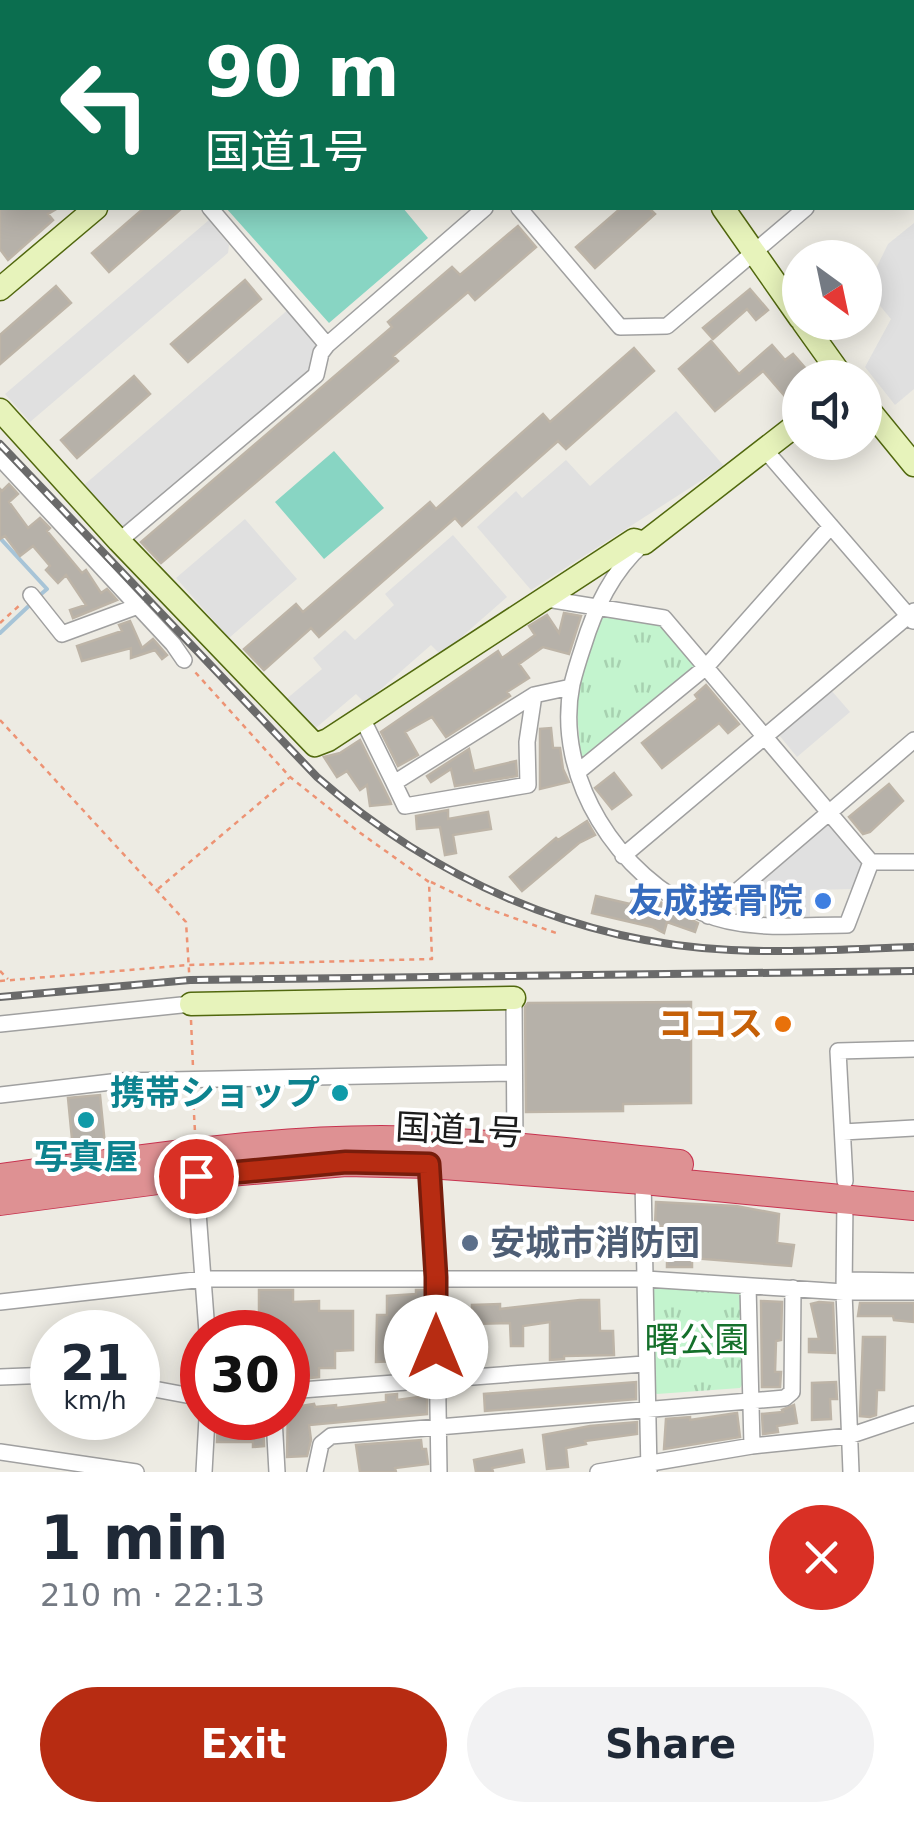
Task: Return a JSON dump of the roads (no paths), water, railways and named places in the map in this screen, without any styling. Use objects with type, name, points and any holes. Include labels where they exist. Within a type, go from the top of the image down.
[{"type":"highway","name":"国道1号","points":[[0,1202],[276,1145],[380,1140],[514,1148],[845,1190],[914,1206]]},
{"type":"highway","name":"国道1号","points":[[0,1178],[195,1164],[346,1162],[845,1190],[914,1186]]},
{"type":"street","points":[[0,290],[94,210]]},
{"type":"street","points":[[212,210],[327,345]]},
{"type":"street","points":[[119,541],[316,375],[327,345],[483,210]]},
{"type":"street","points":[[521,210],[620,327],[667,326],[804,210]]},
{"type":"street","points":[[723,210],[782,292]]},
{"type":"street","points":[[0,410],[119,541],[315,744],[328,740],[634,540],[644,544]]},
{"type":"street","points":[[882,426],[914,465]]},
{"type":"street","points":[[782,436],[634,552],[595,606],[571,687],[571,732],[579,772],[595,815],[622,856],[664,893],[708,916],[778,925],[847,925],[871,862]]},
{"type":"street","points":[[622,856],[912,616],[765,450]]},
{"type":"street","points":[[0,458],[184,660]]},
{"type":"street","points":[[579,772],[706,667],[830,526]]},
{"type":"street","points":[[31,595],[62,634],[138,606]]},
{"type":"street","points":[[546,600],[664,618],[871,862],[914,862]]},
{"type":"street","points":[[394,783],[534,695],[571,687]]},
{"type":"street","points":[[362,718],[405,806],[528,785],[527,742],[534,695]]},
{"type":"street","points":[[708,916],[914,740]]},
{"type":"street","points":[[0,1024],[191,1004],[514,998],[514,1148]]},
{"type":"street","points":[[851,1472],[844,1132],[838,1052],[914,1049]]},
{"type":"street","points":[[0,1095],[120,1082],[514,1073]]},
{"type":"street","points":[[844,1132],[914,1128]]},
{"type":"street","points":[[195,1164],[206,1310]]},
{"type":"street","points":[[429,1164],[436,1277],[439,1472]]},
{"type":"street","points":[[643,1180],[648,1468]]},
{"type":"street","points":[[0,1302],[204,1279],[646,1279],[793,1288],[914,1281]]},
{"type":"street","points":[[748,1286],[752,1446]]},
{"type":"street","points":[[845,1286],[914,1292]]},
{"type":"street","points":[[315,1472],[321,1444],[331,1436],[437,1428],[646,1403],[750,1395],[786,1398],[792,1392],[793,1288]]},
{"type":"street","points":[[310,1390],[644,1364]]},
{"type":"street","points":[[0,1377],[30,1376]]},
{"type":"street","points":[[598,1472],[648,1468],[752,1446],[849,1436],[914,1414]]},
{"type":"street","points":[[204,1472],[205,1440]]},
{"type":"street","points":[[275,1440],[277,1472]]},
{"type":"street","points":[[0,1452],[136,1472]]},
{"type":"waterway","points":[[0,538],[47,589],[40,595]]},
{"type":"waterway","points":[[0,633],[33,602]]},
{"type":"railway","points":[[0,444],[317,777],[409,846],[458,874],[562,919],[673,945],[777,951],[914,947]]},
{"type":"railway","points":[[0,997],[190,980],[914,971]]},
{"type":"place","name":"友成接骨院","points":[[823,901]]},
{"type":"place","name":"ココス","points":[[783,1024]]},
{"type":"place","name":"携帯ショップ","points":[[340,1093]]},
{"type":"place","name":"写真屋","points":[[86,1120]]},
{"type":"place","name":"安城市消防団","points":[[470,1243]]},
{"type":"park label","name":"曙公園","points":[[697,1340]]}]
